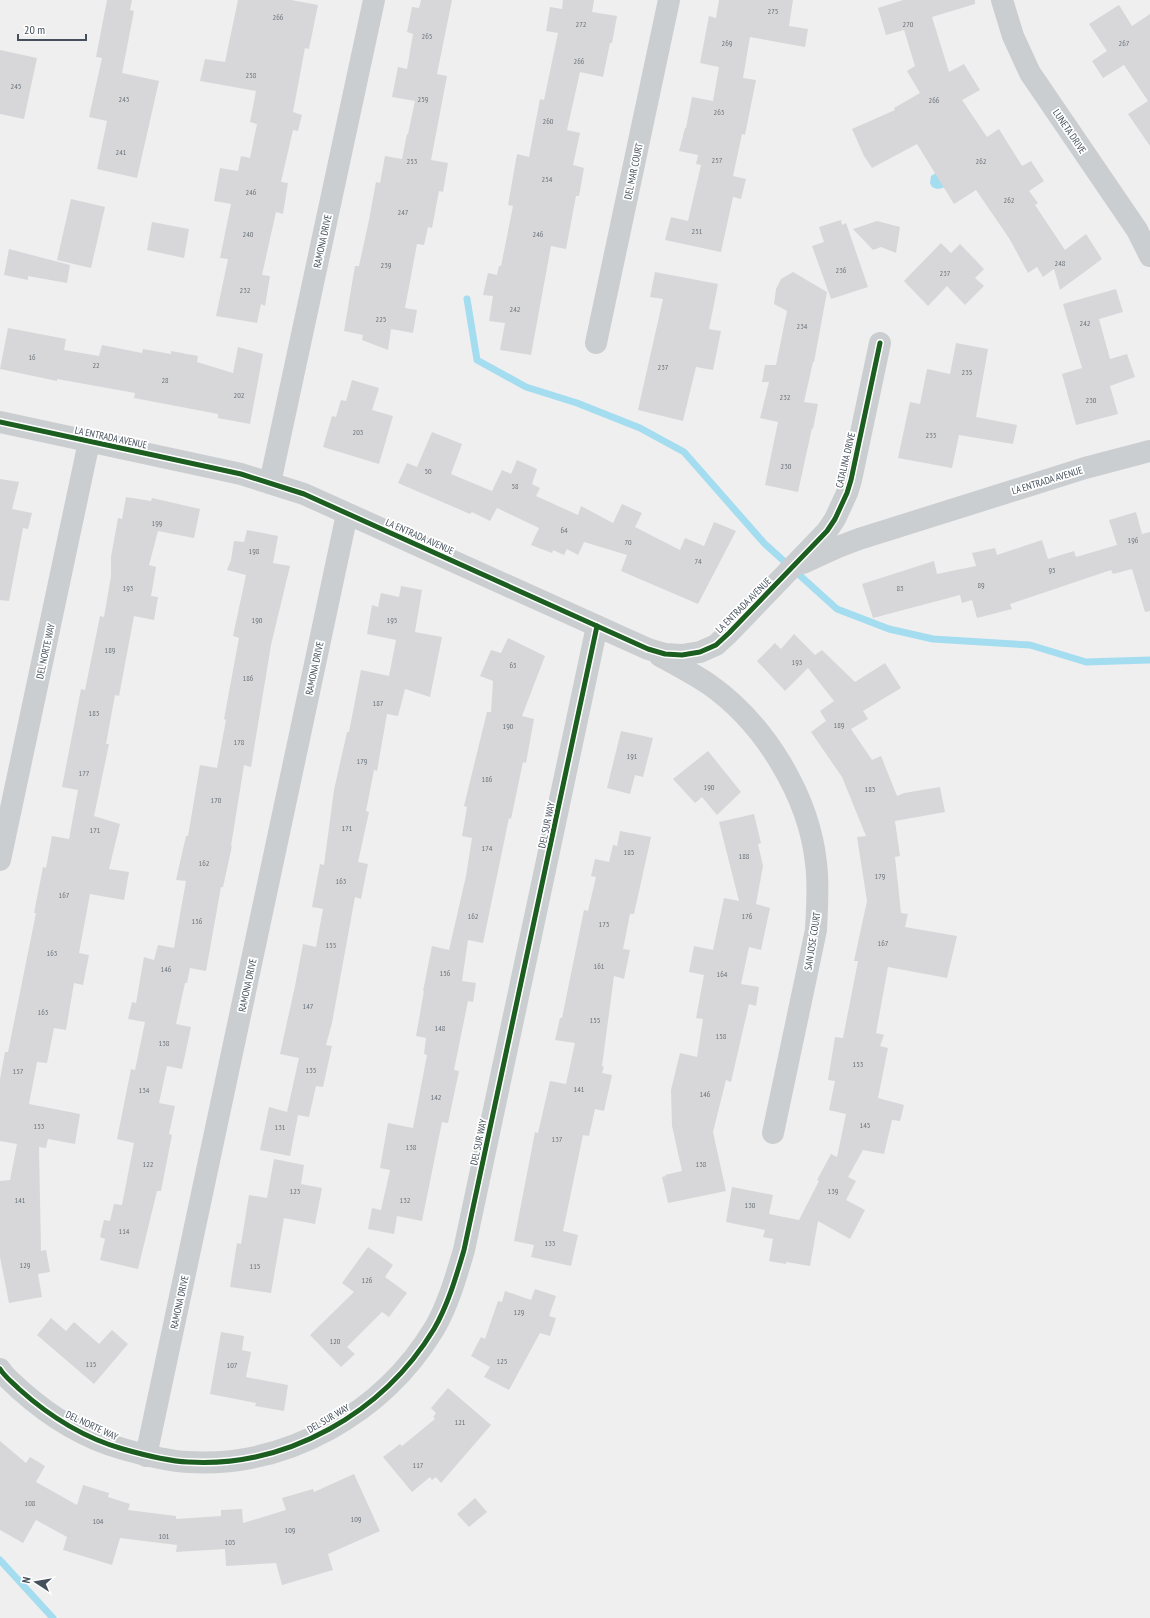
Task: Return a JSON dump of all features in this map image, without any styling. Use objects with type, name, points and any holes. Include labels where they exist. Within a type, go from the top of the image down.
[{"type":"street","name":"RAMONA DRIVE","points":[[270,483],[374,0]]},
{"type":"street","name":"DEL MAR COURT","points":[[596,343],[669,0]]},
{"type":"street","name":"LUNETA DRIVE","points":[[1002,0],[1013,36],[1030,74],[1137,230],[1150,256]]},
{"type":"street","name":"CATALINA DRIVE","points":[[794,567],[827,531],[835,519],[847,493],[880,342]]},
{"type":"street","name":"LA ENTRADA AVENUE","points":[[0,422],[242,474],[304,494],[648,649],[665,654],[682,655],[700,652],[716,644],[729,633],[794,567],[838,547],[859,539],[1085,468],[1150,451]]},
{"type":"street","name":"DEL NORTE WAY","points":[[0,860],[89,442]]},
{"type":"street","name":"RAMONA DRIVE","points":[[146,1456],[347,514]]},
{"type":"street","name":"DEL SUR WAY","points":[[146,1456],[188,1462],[230,1460],[271,1453],[311,1439],[348,1419],[381,1394],[410,1363],[434,1328],[452,1290],[464,1250],[597,626]]},
{"type":"street","name":"SAN JOSE COURT","points":[[648,649],[685,669],[711,686],[740,712],[764,737],[783,765],[798,796],[809,828],[816,862],[818,896],[816,930],[773,1133]]},
{"type":"street","name":"DEL NORTE WAY","points":[[0,1370],[34,1402],[68,1426],[106,1444],[146,1456]]},
{"type":"water","points":[[940,170],[959,177],[943,188],[939,189],[932,187],[930,183],[931,176]]},
{"type":"building","points":[[107,0],[132,0],[130,10],[134,11],[122,73],[159,81],[137,178],[97,169],[107,121],[89,117],[102,58],[96,57]]},
{"type":"building","points":[[238,0],[291,0],[318,5],[309,49],[305,48],[293,112],[302,115],[298,131],[293,130],[281,182],[288,183],[283,214],[276,212],[262,275],[270,276],[265,306],[261,304],[257,323],[216,316],[228,259],[220,258],[231,204],[214,201],[220,168],[238,171],[241,156],[250,158],[257,124],[250,122],[256,91],[200,81],[205,59],[225,62]]},
{"type":"building","points":[[421,0],[452,0],[437,74],[447,76],[431,160],[448,163],[443,192],[439,191],[432,228],[428,227],[424,245],[417,244],[405,308],[417,310],[413,333],[391,329],[388,350],[362,340],[363,335],[344,331],[355,266],[359,266],[376,182],[380,183],[385,156],[402,159],[408,134],[415,101],[392,97],[398,67],[407,69],[413,34],[407,32],[412,7],[419,8]]},
{"type":"building","points":[[563,0],[594,0],[592,12],[617,16],[603,77],[580,72],[567,130],[580,133],[573,165],[584,168],[579,196],[576,196],[566,249],[551,246],[531,355],[500,350],[505,323],[489,321],[493,296],[483,295],[488,273],[497,275],[499,266],[501,266],[513,206],[508,205],[517,154],[529,157],[540,99],[544,100],[558,33],[546,31],[550,7],[562,9]]},
{"type":"building","points":[[719,0],[793,0],[789,26],[808,29],[805,47],[750,37],[743,78],[756,80],[745,135],[742,134],[733,176],[746,179],[741,199],[733,197],[721,252],[665,240],[671,217],[688,221],[701,165],[696,164],[698,155],[679,151],[686,128],[692,97],[713,101],[719,67],[700,63],[709,16],[716,18]]},
{"type":"building","points":[[903,0],[975,0],[975,4],[932,17],[949,72],[964,64],[980,90],[962,100],[987,137],[999,129],[1022,166],[1031,161],[1044,181],[1029,191],[1038,203],[1035,205],[1065,250],[1086,234],[1102,259],[1060,290],[1054,269],[1043,277],[1037,267],[1028,273],[1009,238],[976,190],[954,204],[917,144],[872,168],[864,156],[852,129],[895,110],[894,108],[920,93],[907,71],[915,66],[904,30],[886,35],[878,8]]},
{"type":"building","points":[[1119,5],[1132,26],[1150,14],[1150,146],[1128,114],[1148,101],[1124,65],[1103,78],[1092,61],[1107,51],[1089,24]]},
{"type":"building","points":[[0,50],[37,58],[24,119],[0,114]]},
{"type":"building","points":[[71,199],[105,207],[91,268],[57,260]]},
{"type":"building","points":[[841,220],[842,225],[846,223],[868,287],[831,299],[812,246],[824,242],[819,227]]},
{"type":"building","points":[[877,221],[900,227],[896,253],[881,247],[873,250],[853,229]]},
{"type":"building","points":[[152,222],[189,229],[184,258],[147,250]]},
{"type":"building","points":[[941,243],[951,253],[960,244],[984,269],[975,278],[984,286],[965,305],[947,286],[928,306],[904,281]]},
{"type":"building","points":[[9,249],[70,265],[67,283],[28,276],[28,280],[4,275]]},
{"type":"building","points":[[655,272],[718,284],[709,329],[721,331],[713,370],[696,367],[683,421],[638,410],[663,299],[650,297]]},
{"type":"building","points":[[793,272],[827,292],[814,362],[804,402],[818,404],[798,492],[765,485],[778,422],[760,418],[769,382],[762,382],[765,365],[776,365],[787,311],[774,304],[776,289],[781,279]]},
{"type":"building","points":[[1116,289],[1123,312],[1099,319],[1110,359],[1127,354],[1135,377],[1110,386],[1118,414],[1076,425],[1062,374],[1082,368],[1063,304]]},
{"type":"building","points":[[8,328],[66,339],[64,350],[99,356],[102,345],[142,353],[143,349],[171,354],[171,351],[198,356],[197,362],[233,373],[238,347],[263,354],[250,424],[218,418],[218,414],[134,398],[135,393],[57,379],[57,381],[0,369]]},
{"type":"building","points":[[956,343],[988,349],[976,417],[1017,425],[1013,444],[959,435],[952,468],[898,458],[910,402],[920,404],[927,369],[950,374]]},
{"type":"building","points":[[352,380],[379,388],[372,410],[393,416],[379,464],[323,447],[332,416],[336,417],[341,400],[346,401]]},
{"type":"building","points":[[432,432],[462,444],[451,474],[492,491],[502,470],[511,474],[517,460],[537,469],[532,484],[540,488],[536,496],[578,515],[581,506],[613,523],[622,504],[642,513],[635,527],[680,550],[685,538],[704,546],[714,522],[736,531],[698,604],[621,571],[627,555],[584,542],[578,555],[567,549],[564,555],[553,550],[552,553],[531,545],[539,528],[497,508],[490,521],[472,512],[470,514],[398,483],[407,463],[417,467]]},
{"type":"building","points":[[0,479],[19,482],[12,509],[32,513],[28,529],[23,528],[9,601],[0,600]]},
{"type":"building","points":[[126,497],[151,501],[152,498],[200,509],[194,538],[158,531],[149,565],[156,567],[151,596],[158,597],[154,620],[134,616],[119,696],[115,695],[106,744],[109,744],[94,816],[120,824],[109,869],[129,872],[124,900],[90,894],[79,953],[89,955],[83,985],[74,983],[66,1030],[54,1028],[47,1063],[37,1062],[29,1104],[80,1114],[75,1144],[48,1139],[46,1148],[39,1147],[41,1251],[46,1250],[50,1272],[38,1274],[42,1297],[9,1303],[0,1257],[0,1181],[10,1180],[17,1144],[0,1141],[0,1079],[5,1052],[8,1052],[36,913],[34,913],[43,867],[46,868],[52,836],[69,839],[78,790],[62,787],[81,689],[85,690],[100,616],[104,617],[111,576],[111,557],[118,518],[122,519]]},
{"type":"building","points":[[1136,512],[1142,534],[1150,532],[1150,611],[1145,612],[1132,569],[1113,574],[1111,570],[1010,604],[1012,609],[977,618],[972,600],[962,603],[960,595],[873,618],[862,584],[934,561],[937,574],[976,566],[972,553],[995,548],[997,555],[1042,540],[1048,559],[1074,551],[1076,557],[1117,545],[1109,520]]},
{"type":"building","points":[[247,530],[278,536],[273,563],[290,566],[271,645],[251,767],[244,765],[232,846],[223,887],[221,887],[206,971],[190,968],[187,983],[185,983],[176,1024],[191,1027],[182,1069],[167,1066],[159,1103],[175,1106],[169,1134],[172,1135],[161,1191],[157,1191],[138,1269],[100,1260],[105,1239],[100,1237],[104,1220],[110,1221],[114,1204],[122,1205],[134,1143],[117,1139],[131,1069],[135,1070],[145,1022],[128,1019],[132,1002],[136,1003],[144,957],[154,960],[158,945],[174,948],[186,881],[176,880],[186,836],[188,836],[200,765],[217,768],[226,720],[224,719],[239,638],[233,636],[246,575],[227,570],[231,560],[234,541],[244,542]]},
{"type":"building","points":[[401,586],[422,590],[415,632],[442,637],[430,697],[405,689],[398,716],[387,714],[377,771],[374,770],[366,811],[369,812],[358,862],[368,864],[361,899],[355,897],[332,1023],[326,1045],[332,1046],[323,1087],[316,1086],[309,1117],[298,1115],[290,1156],[260,1150],[269,1107],[287,1112],[299,1058],[280,1054],[303,944],[316,947],[323,909],[312,907],[320,864],[324,865],[334,790],[347,732],[349,732],[361,670],[389,676],[396,640],[367,634],[372,605],[378,607],[381,593],[399,597]]},
{"type":"building","points":[[794,634],[815,655],[822,650],[855,682],[885,663],[901,688],[863,711],[868,719],[851,729],[872,760],[881,756],[897,796],[904,793],[940,787],[945,812],[895,821],[900,856],[895,857],[901,913],[908,914],[905,927],[957,936],[947,978],[888,967],[876,1033],[884,1035],[880,1046],[888,1048],[878,1098],[904,1105],[900,1121],[892,1120],[884,1154],[863,1150],[848,1177],[856,1181],[846,1200],[865,1210],[850,1239],[818,1221],[810,1266],[769,1261],[773,1239],[763,1237],[765,1230],[726,1222],[732,1187],[773,1195],[769,1214],[799,1220],[819,1181],[817,1180],[831,1154],[837,1157],[846,1114],[829,1110],[835,1081],[828,1080],[835,1037],[843,1038],[858,961],[854,961],[867,901],[857,837],[866,836],[842,777],[811,732],[826,721],[820,711],[834,701],[808,668],[785,691],[757,661],[775,643],[781,649]]},
{"type":"building","points":[[508,638],[545,656],[522,716],[534,719],[526,763],[523,762],[511,819],[509,818],[483,943],[468,940],[462,981],[476,983],[473,1002],[468,1001],[454,1070],[459,1071],[448,1123],[442,1122],[422,1221],[397,1216],[394,1234],[368,1229],[372,1208],[381,1210],[390,1170],[380,1168],[388,1123],[413,1128],[427,1055],[424,1054],[426,1038],[416,1036],[423,991],[432,946],[449,950],[466,876],[472,838],[462,836],[467,807],[464,806],[487,712],[491,712],[493,681],[480,676],[491,650],[501,653]]},
{"type":"building","points":[[621,731],[653,738],[643,777],[635,775],[630,794],[607,788]]},
{"type":"building","points":[[708,751],[741,792],[717,815],[702,797],[695,803],[673,779]]},
{"type":"building","points":[[754,814],[761,843],[758,844],[763,866],[756,904],[770,908],[761,950],[749,947],[741,984],[759,987],[756,1006],[749,1004],[731,1082],[726,1080],[713,1132],[726,1191],[668,1203],[662,1177],[682,1171],[672,1126],[671,1090],[680,1053],[697,1057],[703,1019],[696,1018],[704,975],[689,972],[694,946],[713,950],[724,898],[739,901],[719,822]]},
{"type":"building","points":[[620,831],[651,837],[634,914],[630,914],[623,949],[630,950],[624,979],[614,976],[602,1066],[604,1067],[602,1073],[612,1075],[604,1111],[595,1109],[589,1136],[583,1135],[563,1231],[578,1235],[571,1266],[531,1257],[534,1245],[514,1241],[535,1132],[538,1133],[550,1081],[566,1084],[575,1043],[555,1040],[560,1018],[562,1018],[584,910],[588,911],[596,877],[591,876],[595,859],[609,862],[613,845],[617,846]]},
{"type":"building","points":[[274,1159],[304,1165],[301,1184],[322,1188],[315,1224],[284,1218],[271,1293],[230,1287],[237,1243],[241,1244],[249,1195],[267,1198]]},
{"type":"building","points":[[368,1247],[393,1265],[385,1277],[407,1293],[389,1317],[382,1312],[347,1347],[355,1354],[341,1367],[310,1335],[354,1292],[342,1283]]},
{"type":"building","points":[[535,1289],[556,1296],[549,1316],[556,1318],[550,1336],[540,1333],[509,1390],[484,1377],[490,1367],[471,1356],[481,1337],[485,1339],[498,1301],[502,1302],[505,1291],[531,1300]]},
{"type":"building","points":[[51,1318],[66,1331],[74,1322],[99,1344],[112,1330],[128,1344],[94,1384],[37,1335]]},
{"type":"building","points":[[221,1332],[244,1336],[242,1350],[251,1352],[246,1377],[288,1385],[284,1411],[255,1406],[256,1403],[210,1394]]},
{"type":"building","points":[[448,1388],[491,1425],[441,1483],[436,1477],[432,1480],[430,1477],[412,1492],[383,1457],[400,1444],[402,1446],[435,1419],[433,1417],[436,1413],[431,1408]]},
{"type":"building","points":[[0,1441],[26,1463],[30,1457],[45,1466],[36,1482],[77,1505],[83,1485],[109,1493],[108,1497],[130,1504],[128,1510],[176,1516],[176,1519],[221,1516],[221,1510],[242,1509],[243,1523],[286,1510],[282,1498],[313,1489],[314,1492],[354,1474],[380,1531],[328,1554],[333,1570],[282,1585],[276,1563],[226,1566],[225,1549],[176,1552],[177,1545],[120,1538],[112,1565],[63,1550],[67,1537],[36,1520],[23,1543],[0,1530]]},
{"type":"building","points":[[475,1498],[487,1512],[469,1527],[457,1514]]},
{"type":"waterway","points":[[467,299],[477,360],[526,387],[577,403],[640,428],[684,452],[764,543],[837,609],[889,629],[933,639],[1030,645],[1086,662],[1150,660]]},
{"type":"waterway","points":[[0,1560],[53,1618]]},
{"type":"cycle path","points":[[0,422],[241,474],[304,494],[648,649],[665,654],[682,655],[700,652],[716,645],[827,531],[835,519],[847,493],[851,480],[880,343]]},
{"type":"cycle path","points":[[0,1369],[19,1389],[42,1408],[68,1425],[95,1439],[123,1449],[163,1459],[188,1462],[225,1461],[261,1456],[296,1445],[329,1429],[360,1410],[388,1386],[413,1359],[434,1329],[443,1310],[451,1291],[464,1250],[597,626]]}]
